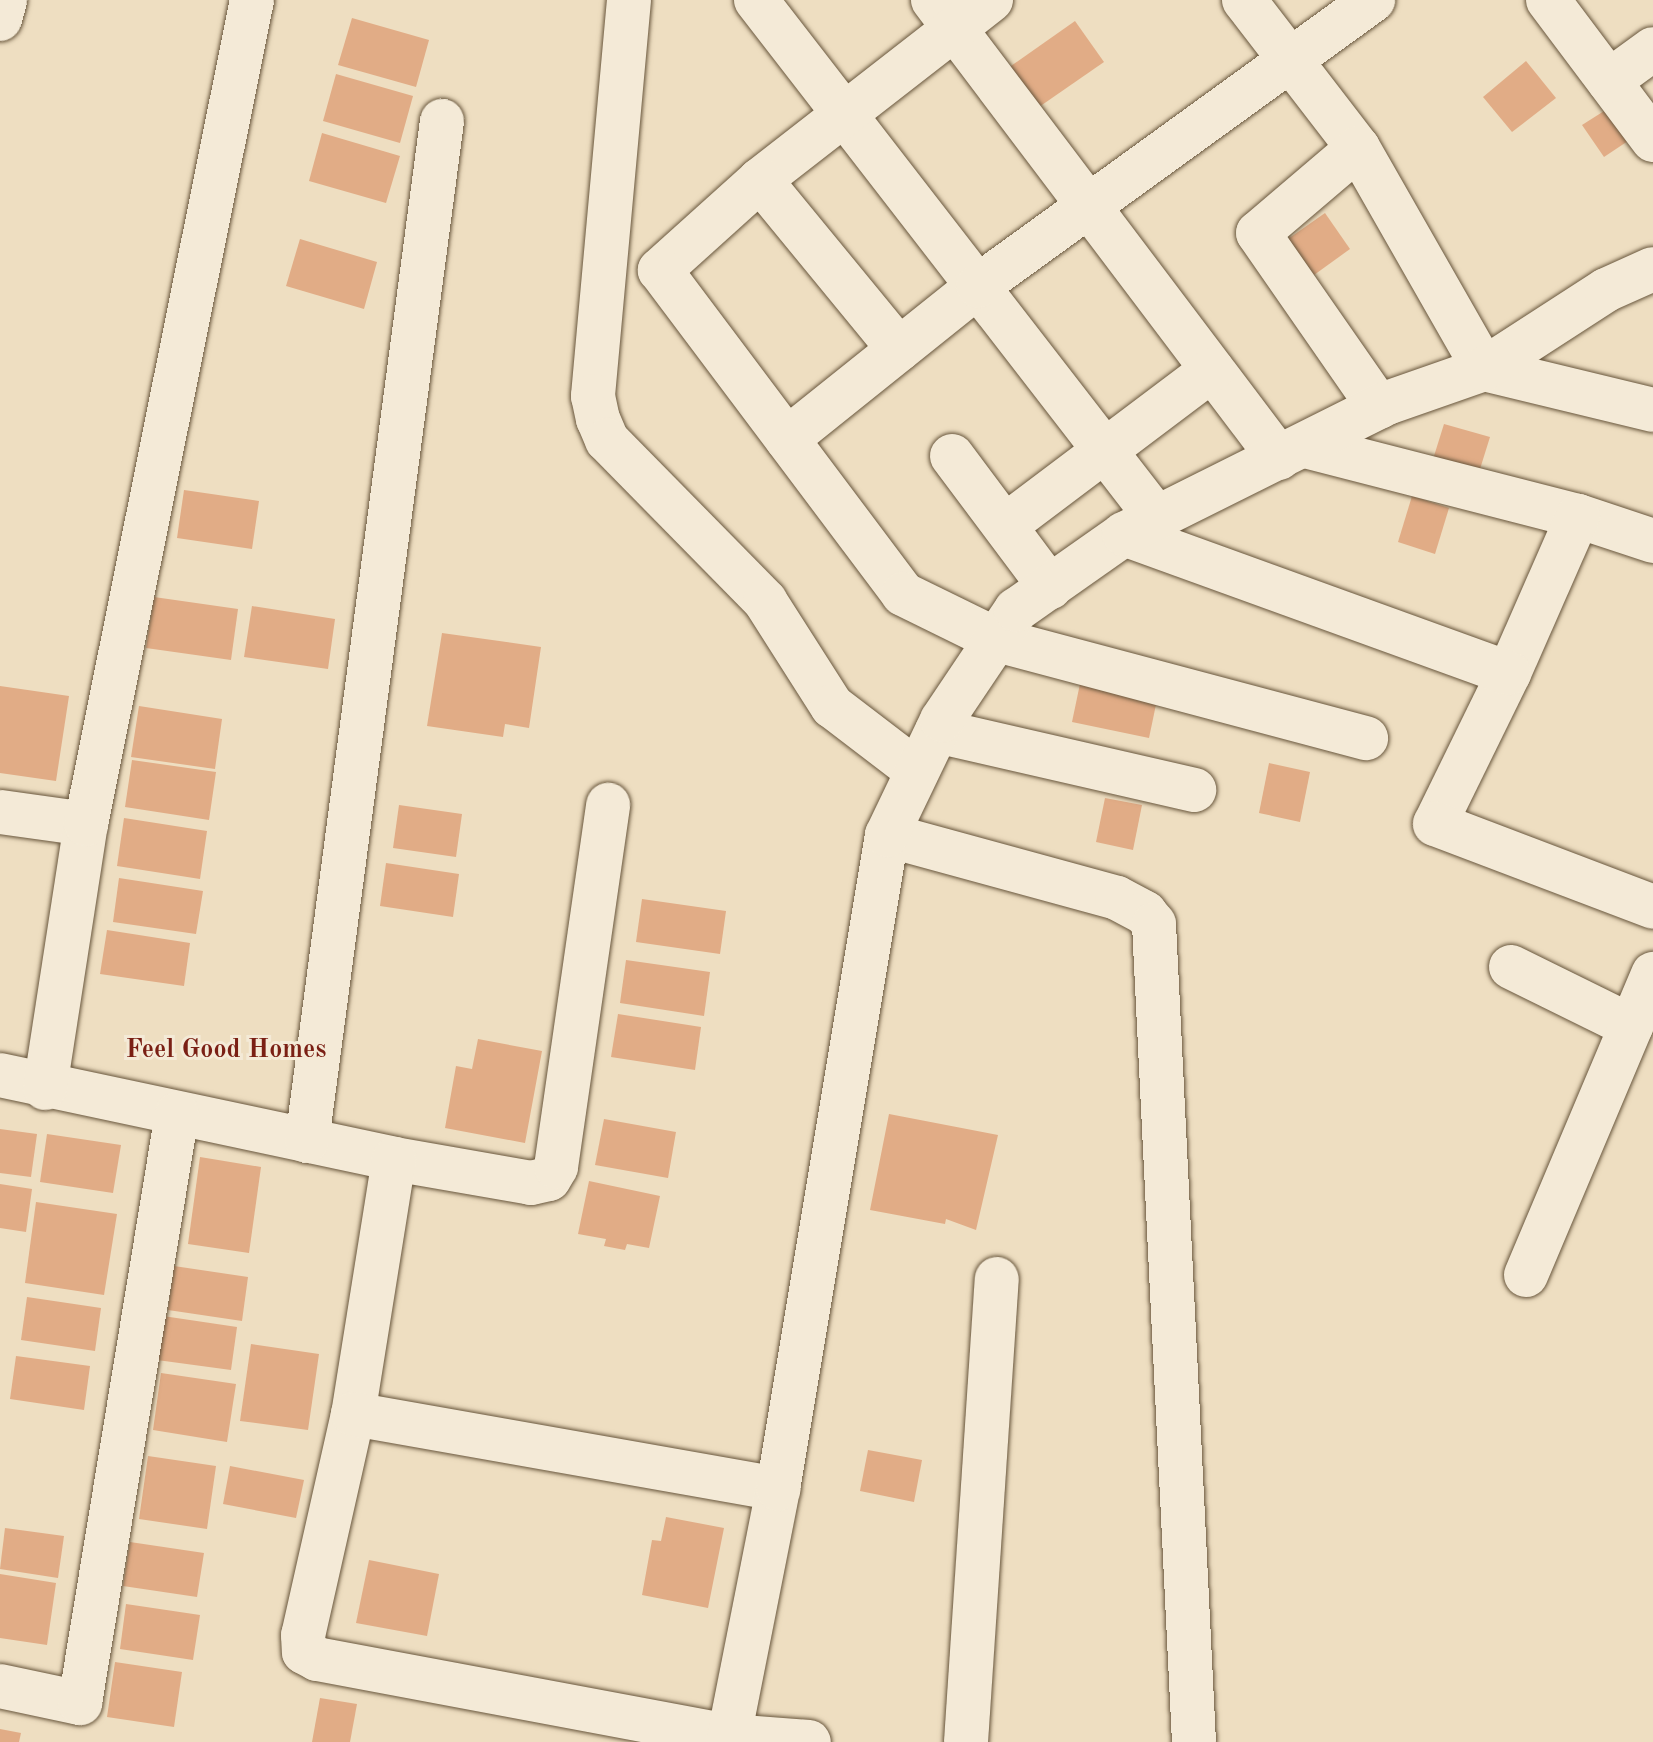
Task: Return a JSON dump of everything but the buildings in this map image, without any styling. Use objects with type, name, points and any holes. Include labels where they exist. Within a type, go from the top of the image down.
[{"type":"street","points":[[0,19],[5,0]]},
{"type":"street","points":[[45,1088],[86,824],[252,0]]},
{"type":"street","points":[[629,0],[593,396],[598,419],[607,440],[765,601],[832,706],[917,771]]},
{"type":"street","points":[[756,0],[1107,453],[1140,526],[1509,673]]},
{"type":"street","points":[[991,0],[943,14],[844,114],[760,180],[660,270],[903,594],[997,640],[1366,738]]},
{"type":"street","points":[[1244,0],[1358,148],[1484,369],[1653,410]]},
{"type":"street","points":[[787,439],[978,286],[1373,0]]},
{"type":"street","points":[[1548,0],[1653,140]]},
{"type":"street","points":[[943,14],[1212,370],[1292,452],[1578,516],[1653,541]]},
{"type":"street","points":[[1609,81],[1653,49]]},
{"type":"street","points":[[307,1141],[442,121]]},
{"type":"street","points":[[1358,148],[1258,233],[1379,407]]},
{"type":"street","points":[[760,180],[899,349]]},
{"type":"street","points":[[728,1739],[778,1489],[887,835],[937,731],[1016,610],[1140,526],[1379,407],[1484,369],[1606,290],[1651,271]]},
{"type":"street","points":[[1006,525],[1107,453],[1212,370]]},
{"type":"street","points":[[952,456],[1050,587]]},
{"type":"street","points":[[1578,516],[1509,673],[1435,824],[1653,907]]},
{"type":"street","points":[[937,731],[1194,790]]},
{"type":"street","points":[[0,1075],[45,1088],[394,1159],[531,1183],[549,1179],[556,1167],[608,805]]},
{"type":"street","points":[[0,812],[86,824]]},
{"type":"street","points":[[887,835],[1117,898],[1145,913],[1154,924],[1194,1742]]},
{"type":"street","points":[[1511,967],[1631,1026]]},
{"type":"street","points":[[1526,1275],[1653,974]]},
{"type":"street","points":[[0,1686],[80,1703],[177,1114]]},
{"type":"street","points":[[394,1159],[353,1414],[303,1635],[304,1652],[317,1659],[728,1739],[809,1742]]},
{"type":"street","points":[[966,1742],[997,1279]]},
{"type":"street","points":[[353,1414],[778,1489]]},
{"type":"district","name":"Feel Good Homes","points":[[226,1051]]}]
